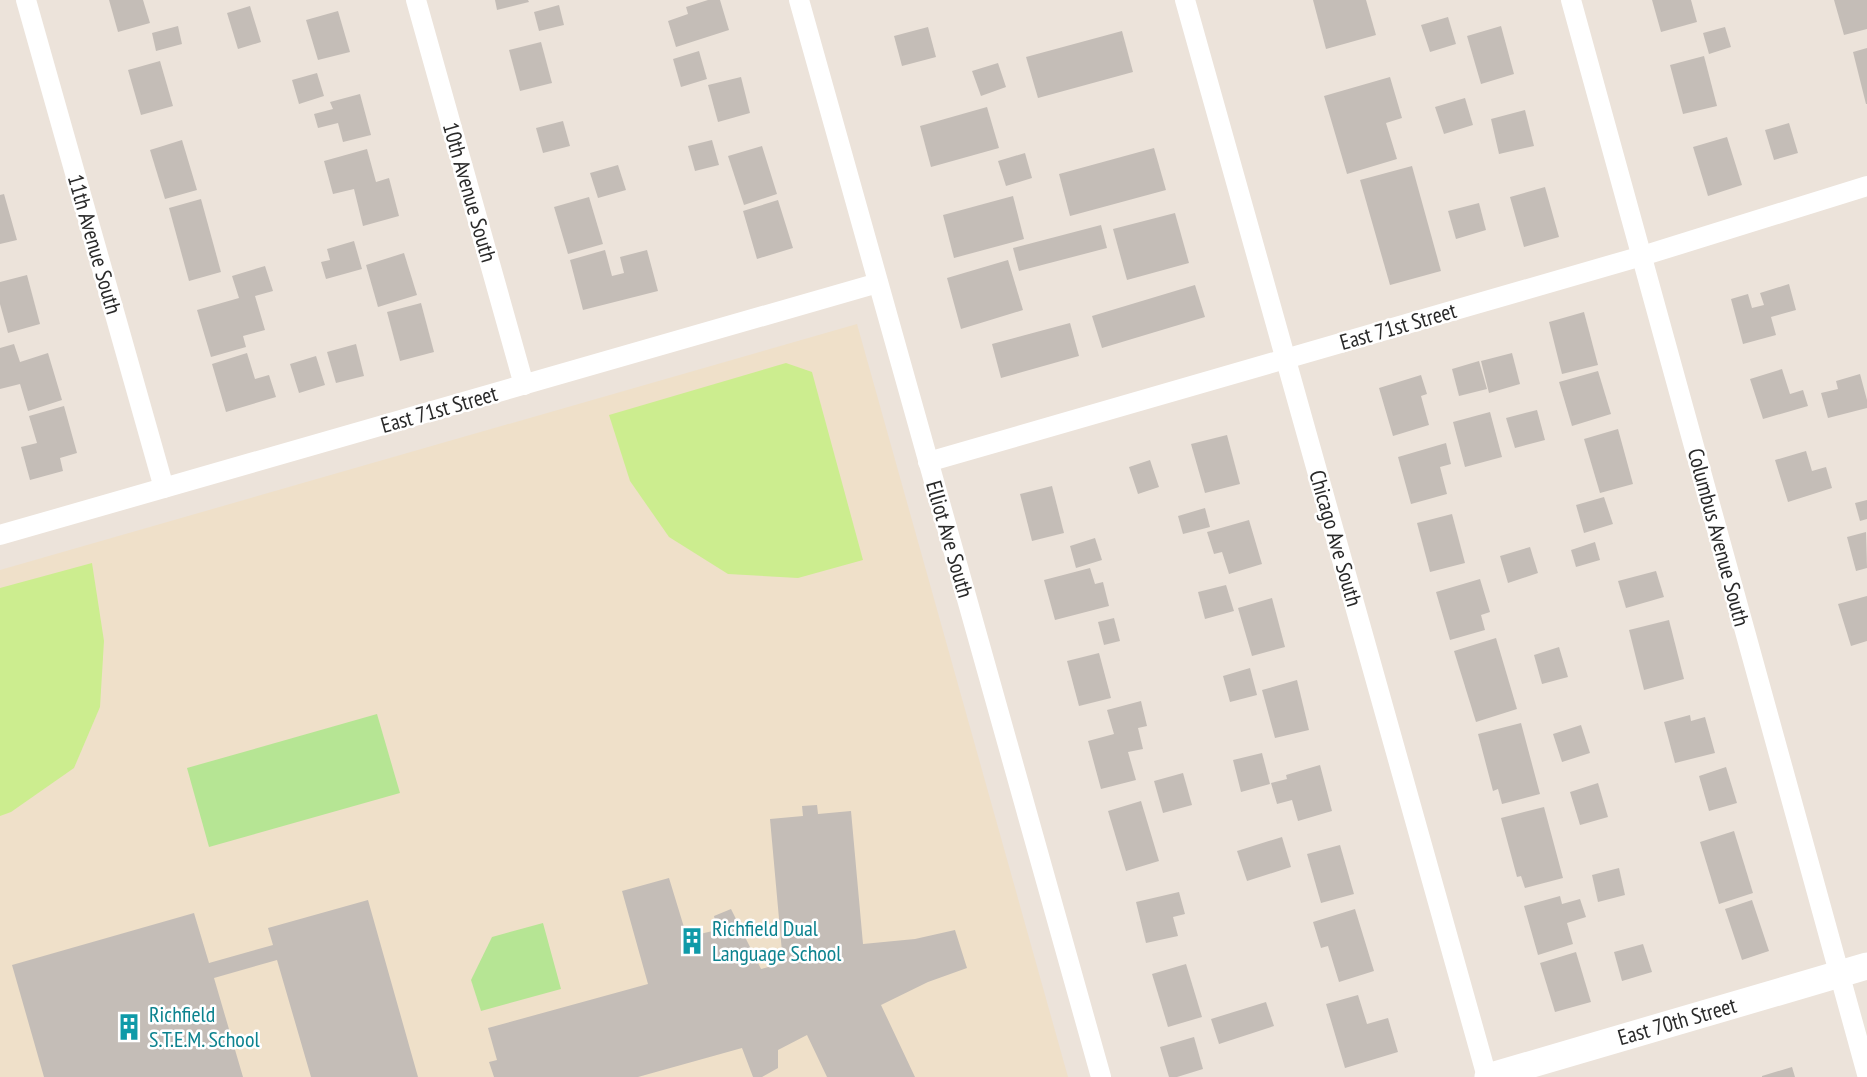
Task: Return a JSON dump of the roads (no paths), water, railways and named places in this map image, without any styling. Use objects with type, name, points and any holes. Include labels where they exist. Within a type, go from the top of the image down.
[{"type":"street","name":"11th Avenue South","points":[[26,0],[164,488]]},
{"type":"street","name":"10th Avenue South","points":[[416,0],[524,385]]},
{"type":"street","name":"Elliot Ave South","points":[[799,0],[1101,1077]]},
{"type":"street","name":"Chicago Ave South","points":[[1185,0],[1487,1077]]},
{"type":"street","name":"Columbus Avenue South","points":[[1571,0],[1867,1074]]},
{"type":"street","name":"East 71st Street","points":[[928,462],[1642,256],[1867,186]]},
{"type":"street","name":"East 71st Street","points":[[0,535],[878,283]]},
{"type":"street","name":"East 70th Street","points":[[1487,1077],[1867,966]]},
{"type":"place","name":"Richfield Dual Language School","points":[[692,941]]},
{"type":"place","name":"Richfield S.T.E.M. School","points":[[129,1027]]}]
